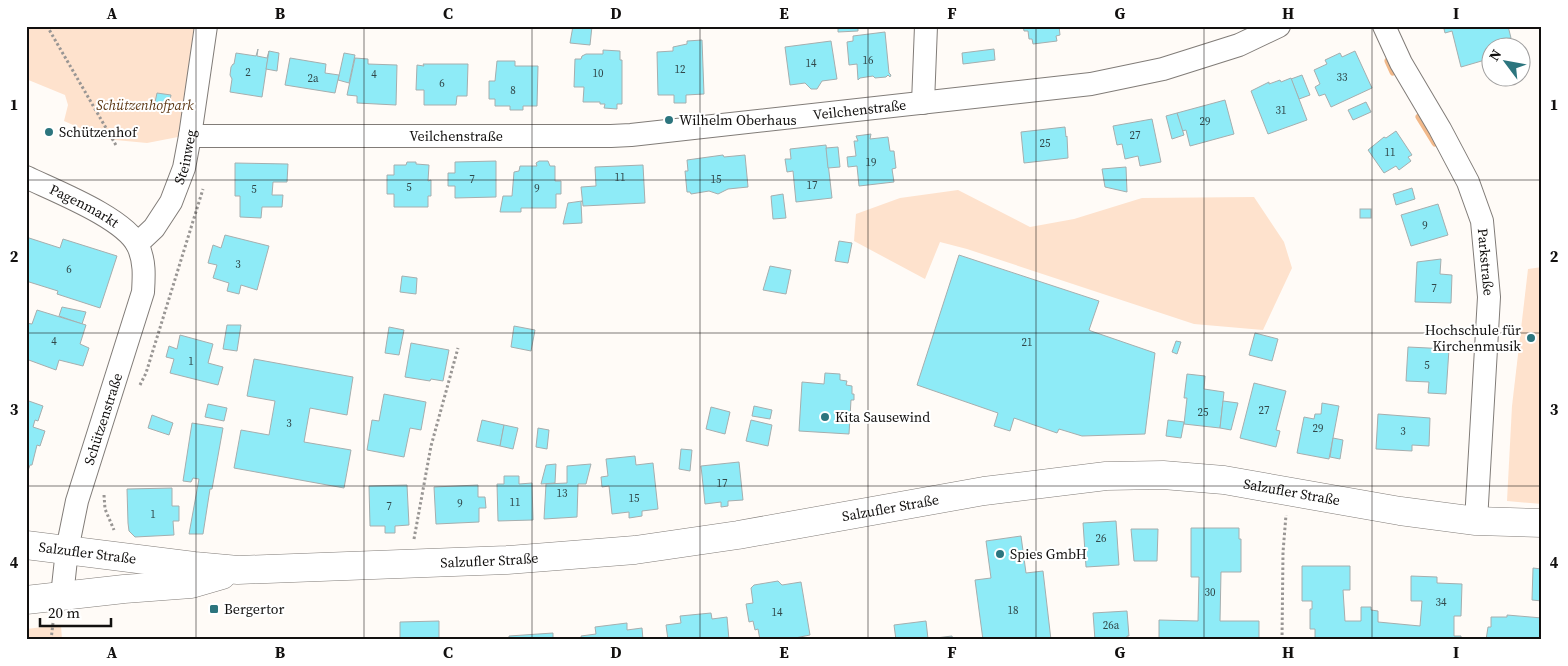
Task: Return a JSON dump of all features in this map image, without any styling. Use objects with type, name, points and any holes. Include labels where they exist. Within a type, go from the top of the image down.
[{"type":"main road","name":"Salzufler Straße","points":[[26,545],[238,570],[507,560],[635,550],[738,535],[984,491],[1106,476],[1172,476],[1224,480],[1400,512],[1476,521],[1542,523]]},
{"type":"main road","name":"Salzufler Straße","points":[[26,600],[57,605],[191,584],[238,570]]},
{"type":"street","name":"Steinweg","points":[[137,244],[154,228],[171,202],[184,168],[206,26]]},
{"type":"street","points":[[924,102],[926,26]]},
{"type":"street","name":"Veilchenstraße","points":[[190,136],[612,136],[1090,84],[1162,69],[1239,45],[1279,26]]},
{"type":"street","name":"Parkstraße","points":[[1384,26],[1401,64],[1468,182],[1482,222],[1489,297],[1476,521]]},
{"type":"street","name":"Pagenmarkt","points":[[26,177],[102,214],[123,229],[137,244]]},
{"type":"street","name":"Schützenstraße","points":[[57,605],[77,501],[143,292],[143,259],[137,244]]},
{"type":"path","points":[[48,26],[117,147]]},
{"type":"path","points":[[410,564],[431,446],[458,348]]},
{"type":"path","points":[[1282,640],[1283,552],[1287,491]]},
{"type":"path","points":[[51,640],[57,605]]},
{"type":"green space","name":"Schützenhofpark","points":[[26,26],[197,26],[178,137],[147,143],[105,139],[64,121],[68,105],[65,95],[26,79]]},
{"type":"green space","points":[[958,190],[1030,227],[1074,219],[1142,198],[1254,197],[1284,242],[1292,268],[1263,330],[1194,324],[967,249],[940,242],[925,279],[854,241],[856,214],[900,198]]},
{"type":"green space","name":"Hochschule für Kirchenmusik","points":[[1542,267],[1542,504],[1507,501],[1512,406],[1528,269]]},
{"type":"green space","points":[[61,625],[62,640],[26,640],[26,629]]},
{"type":"building","points":[[573,26],[592,26],[590,45],[570,43]]},
{"type":"building","points":[[838,26],[858,26],[858,31],[838,32]]},
{"type":"building","points":[[1023,26],[1059,26],[1060,35],[1056,36],[1057,41],[1033,44],[1032,39],[1029,39],[1028,31],[1024,31]]},
{"type":"building","points":[[1454,26],[1508,26],[1511,38],[1480,38],[1480,61],[1461,67],[1452,31],[1445,33],[1444,29]]},
{"type":"building","points":[[885,32],[890,77],[888,75],[875,78],[873,76],[858,80],[857,64],[849,65],[847,42],[853,41],[853,36]]},
{"type":"building","points":[[702,40],[704,94],[686,95],[686,103],[674,103],[674,95],[658,95],[657,52],[673,51],[673,47],[687,44],[687,41]]},
{"type":"building","points":[[831,41],[837,79],[822,81],[817,89],[811,89],[805,83],[790,85],[785,47]]},
{"type":"building","points":[[258,49],[257,56],[267,58],[269,51],[262,97],[230,92],[231,67],[234,64],[236,53],[256,56]]},
{"type":"building","points":[[994,49],[995,60],[963,64],[962,53]]},
{"type":"building","points":[[603,50],[620,51],[620,60],[622,60],[622,104],[617,104],[617,109],[604,108],[605,104],[600,104],[600,102],[583,102],[584,87],[574,87],[575,59],[581,59],[586,54],[603,54]]},
{"type":"building","points":[[269,51],[279,53],[277,71],[266,69]]},
{"type":"building","points":[[1355,51],[1372,88],[1331,107],[1325,94],[1319,96],[1315,87],[1320,84],[1314,70],[1327,64],[1325,60],[1340,53],[1342,57]]},
{"type":"building","points":[[344,53],[355,55],[349,83],[338,80]]},
{"type":"building","points":[[290,58],[326,64],[325,73],[339,75],[335,93],[285,85]]},
{"type":"building","points":[[355,58],[368,59],[368,64],[397,65],[396,105],[357,103],[357,96],[347,95]]},
{"type":"building","points":[[497,61],[515,61],[515,66],[538,66],[537,106],[523,106],[523,110],[510,110],[510,106],[495,106],[495,99],[489,99],[489,81],[495,81]]},
{"type":"building","points":[[423,64],[468,64],[467,96],[457,96],[456,105],[424,105],[424,90],[416,90],[417,65],[424,66]]},
{"type":"building","points":[[1302,75],[1310,95],[1299,99],[1291,79]]},
{"type":"building","points":[[1291,78],[1307,120],[1268,134],[1251,91],[1269,82],[1269,84],[1280,80],[1281,82]]},
{"type":"building","points":[[157,93],[171,95],[168,110],[154,107]]},
{"type":"building","points":[[1225,100],[1234,134],[1190,146],[1186,130],[1182,131],[1177,113]]},
{"type":"building","points":[[1366,102],[1371,112],[1353,120],[1348,110]]},
{"type":"building","points":[[1177,113],[1184,135],[1172,139],[1166,116]]},
{"type":"building","points":[[1152,119],[1161,162],[1140,166],[1138,156],[1125,159],[1122,144],[1117,145],[1113,126]]},
{"type":"building","points":[[1065,127],[1068,158],[1024,163],[1021,132]]},
{"type":"building","points":[[1396,131],[1412,155],[1408,157],[1411,161],[1399,170],[1396,166],[1384,173],[1368,150],[1384,137],[1386,138]]},
{"type":"building","points":[[871,134],[870,139],[888,137],[890,151],[894,151],[896,168],[892,169],[894,182],[859,186],[857,166],[848,167],[847,157],[856,156],[854,141],[858,141],[856,136]]},
{"type":"building","points":[[826,145],[832,198],[796,202],[793,171],[787,172],[785,159],[791,159],[790,149]]},
{"type":"building","points":[[838,147],[840,167],[828,168],[826,148]]},
{"type":"building","points":[[723,155],[724,157],[745,155],[748,187],[728,189],[718,194],[709,191],[691,194],[687,192],[685,171],[688,171],[687,160]]},
{"type":"building","points":[[496,161],[496,197],[455,198],[455,186],[448,186],[448,173],[455,173],[455,162]]},
{"type":"building","points":[[548,161],[550,166],[555,166],[555,181],[561,181],[561,194],[556,194],[556,208],[521,208],[521,212],[500,212],[503,196],[512,196],[514,172],[519,171],[520,166],[537,166],[536,163]]},
{"type":"building","points":[[407,162],[429,165],[428,181],[431,180],[431,196],[428,196],[428,207],[394,207],[394,194],[387,194],[387,175],[394,175],[394,165],[406,165]]},
{"type":"building","points":[[235,163],[288,164],[287,182],[273,182],[272,195],[283,195],[282,207],[262,207],[261,218],[240,217],[240,196],[235,196]]},
{"type":"building","points":[[643,165],[645,203],[583,206],[581,187],[596,186],[595,167]]},
{"type":"building","points":[[1126,167],[1127,192],[1105,187],[1102,169]]},
{"type":"building","points":[[1412,188],[1415,199],[1396,205],[1393,194]]},
{"type":"building","points":[[783,194],[786,218],[773,219],[771,196]]},
{"type":"building","points":[[582,201],[582,223],[563,224],[568,203]]},
{"type":"building","points":[[1438,204],[1448,235],[1411,246],[1401,215]]},
{"type":"building","points":[[1360,209],[1371,209],[1371,218],[1360,218]]},
{"type":"building","points":[[225,235],[269,246],[257,290],[241,285],[239,294],[227,291],[229,283],[213,278],[217,265],[208,263],[213,245],[221,248]]},
{"type":"building","points":[[26,237],[60,248],[63,239],[117,256],[100,308],[57,294],[58,291],[26,281]]},
{"type":"building","points":[[839,241],[852,243],[848,263],[835,261]]},
{"type":"building","points":[[959,255],[1099,301],[1089,330],[1155,353],[1145,434],[1082,436],[1059,429],[1057,433],[1014,418],[1010,431],[994,426],[998,413],[917,385]]},
{"type":"building","points":[[1441,259],[1440,274],[1452,275],[1451,303],[1415,302],[1417,262]]},
{"type":"building","points":[[770,266],[791,270],[786,294],[763,290]]},
{"type":"building","points":[[402,276],[417,278],[416,294],[400,292]]},
{"type":"building","points":[[62,307],[86,312],[82,324],[59,316]]},
{"type":"building","points":[[37,310],[86,325],[80,344],[89,348],[83,366],[59,360],[56,370],[26,359],[28,338],[26,337],[26,323],[32,324]]},
{"type":"building","points":[[227,325],[241,325],[237,351],[223,349]]},
{"type":"building","points":[[514,326],[535,330],[531,351],[511,347]]},
{"type":"building","points":[[389,327],[404,330],[399,355],[385,353]]},
{"type":"building","points":[[1255,333],[1278,339],[1272,361],[1249,355]]},
{"type":"building","points":[[180,335],[213,344],[208,363],[223,367],[218,385],[170,373],[174,359],[166,357],[169,346],[177,349]]},
{"type":"building","points":[[1176,341],[1181,342],[1177,354],[1172,352]]},
{"type":"building","points":[[411,343],[449,350],[443,381],[405,377]]},
{"type":"building","points":[[1408,347],[1449,349],[1446,394],[1428,393],[1429,382],[1406,381]]},
{"type":"building","points":[[254,359],[353,377],[347,415],[310,408],[304,442],[351,450],[344,488],[234,468],[241,430],[269,435],[275,401],[247,396]]},
{"type":"building","points":[[825,373],[840,374],[840,380],[847,381],[846,385],[852,386],[854,400],[851,400],[849,434],[799,431],[802,382],[824,384]]},
{"type":"building","points":[[1187,374],[1205,376],[1204,389],[1224,392],[1220,428],[1184,424],[1187,398],[1184,398]]},
{"type":"building","points":[[1254,383],[1286,391],[1276,430],[1280,431],[1276,447],[1240,438]]},
{"type":"building","points":[[384,394],[426,402],[421,430],[410,428],[404,457],[367,450],[372,420],[379,421]]},
{"type":"building","points":[[26,400],[43,406],[38,421],[35,420],[33,427],[45,431],[40,446],[37,445],[32,465],[30,465],[26,476]]},
{"type":"building","points":[[1223,401],[1238,403],[1231,430],[1220,428]]},
{"type":"building","points":[[1322,403],[1339,406],[1329,459],[1297,453],[1304,417],[1314,419],[1315,414],[1321,414]]},
{"type":"building","points":[[208,404],[227,408],[224,421],[205,417]]},
{"type":"building","points":[[754,406],[772,410],[770,419],[752,416]]},
{"type":"building","points":[[711,407],[730,412],[725,434],[706,429]]},
{"type":"building","points":[[1378,414],[1430,418],[1429,446],[1412,445],[1412,451],[1376,449]]},
{"type":"building","points":[[152,415],[173,423],[169,435],[148,428]]},
{"type":"building","points":[[482,420],[504,425],[500,446],[477,441]]},
{"type":"building","points":[[751,420],[772,425],[768,446],[746,441]]},
{"type":"building","points":[[1168,420],[1184,422],[1181,438],[1166,436]]},
{"type":"building","points":[[192,423],[223,428],[203,534],[189,534],[199,479],[193,478],[191,482],[183,481]]},
{"type":"building","points":[[504,425],[518,428],[513,449],[500,446]]},
{"type":"building","points":[[538,428],[549,430],[547,449],[536,447]]},
{"type":"building","points":[[1333,438],[1343,440],[1340,459],[1330,457]]},
{"type":"building","points":[[681,449],[692,450],[690,471],[679,469]]},
{"type":"building","points":[[635,456],[636,465],[653,463],[658,509],[642,511],[642,516],[629,518],[629,512],[612,514],[609,486],[602,487],[601,477],[608,476],[606,459]]},
{"type":"building","points":[[739,462],[743,500],[728,501],[728,506],[721,507],[721,502],[705,504],[701,466]]},
{"type":"building","points":[[556,464],[555,483],[541,484],[546,465]]},
{"type":"building","points":[[591,464],[586,484],[578,484],[577,517],[544,519],[546,484],[567,483],[567,466]]},
{"type":"building","points":[[504,476],[519,476],[519,484],[532,483],[533,520],[498,521],[497,484],[504,484]]},
{"type":"building","points":[[407,485],[409,525],[395,526],[395,533],[385,533],[385,526],[370,526],[369,486]]},
{"type":"building","points":[[478,485],[478,497],[485,497],[486,508],[479,508],[479,522],[436,524],[434,487]]},
{"type":"building","points":[[172,488],[172,506],[179,506],[179,521],[173,521],[174,535],[135,537],[129,531],[127,489]]},
{"type":"building","points":[[1116,521],[1119,565],[1086,567],[1083,523]]},
{"type":"building","points":[[1191,528],[1239,528],[1241,572],[1221,572],[1220,621],[1259,621],[1259,640],[1159,640],[1159,620],[1198,621],[1199,577],[1191,577]]},
{"type":"building","points":[[1131,529],[1158,529],[1157,561],[1134,561]]},
{"type":"building","points":[[1021,536],[1026,573],[1043,571],[1051,640],[983,640],[975,580],[991,578],[986,541]]},
{"type":"building","points":[[1302,566],[1350,566],[1350,590],[1343,590],[1345,621],[1361,621],[1361,607],[1371,607],[1371,610],[1378,611],[1378,622],[1420,626],[1422,601],[1411,601],[1411,576],[1437,577],[1437,583],[1462,584],[1461,616],[1454,616],[1454,636],[1461,636],[1461,640],[1315,640],[1315,629],[1310,629],[1312,601],[1302,601]]},
{"type":"building","points":[[1533,568],[1542,569],[1542,601],[1532,600]]},
{"type":"building","points":[[778,581],[782,585],[801,582],[810,635],[785,640],[760,640],[758,629],[755,630],[753,621],[749,622],[746,604],[753,603],[751,588],[754,585]]},
{"type":"building","points":[[1127,611],[1129,636],[1127,636],[1127,640],[1095,640],[1093,613]]},
{"type":"building","points":[[711,613],[712,619],[727,617],[729,640],[668,640],[666,625],[681,623],[680,616]]},
{"type":"building","points":[[1507,615],[1542,618],[1542,640],[1486,640],[1488,627],[1491,627],[1491,617],[1507,617]]},
{"type":"building","points":[[439,621],[439,640],[400,640],[400,622]]},
{"type":"building","points":[[926,621],[928,639],[952,636],[953,640],[896,640],[894,625]]},
{"type":"building","points":[[627,623],[627,630],[642,628],[643,640],[582,640],[581,636],[596,634],[595,627]]},
{"type":"building","points":[[553,633],[553,640],[509,640],[509,636]]},
{"type":"waterway","points":[[1388,61],[1393,72]]},
{"type":"waterway","points":[[1419,117],[1435,143]]},
{"type":"place","name":"Wilhelm Oberhaus","points":[[669,120]]},
{"type":"place","name":"Schützenhof","points":[[49,132]]},
{"type":"place","name":"Hochschule für Kirchenmusik","points":[[1531,338]]},
{"type":"place","name":"Kita Sausewind","points":[[825,417]]},
{"type":"place","name":"Spies GmbH","points":[[1000,554]]},
{"type":"place","name":"Bergertor","points":[[214,609]]}]
